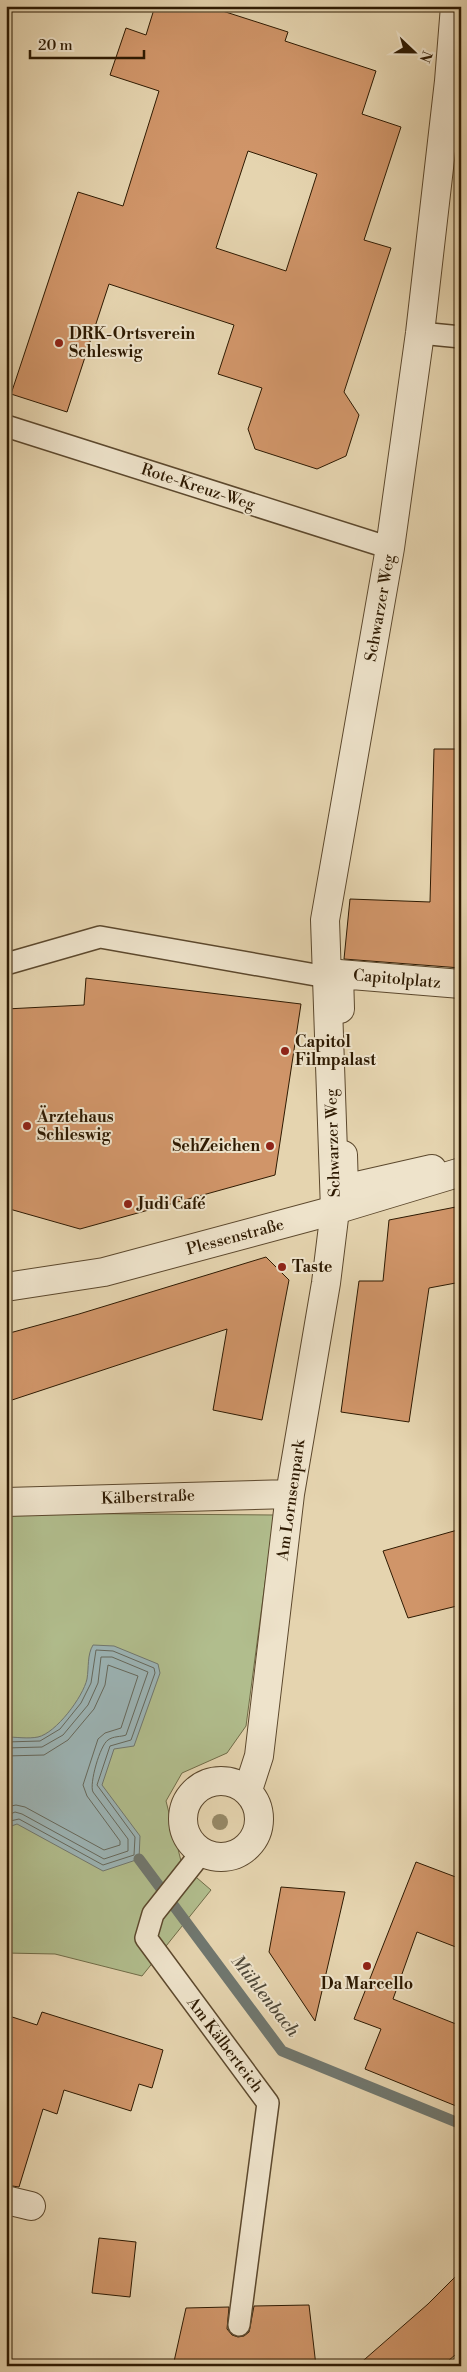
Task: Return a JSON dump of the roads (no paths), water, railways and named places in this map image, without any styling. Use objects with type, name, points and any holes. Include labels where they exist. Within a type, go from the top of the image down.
[{"type":"street","name":"Schwarzer Weg","points":[[335,1210],[325,920],[390,548],[455,81],[454,6]]},
{"type":"street","name":"Capitolplatz","points":[[461,984],[339,974],[344,1189],[461,1163]]},
{"type":"street","name":"Plessenstraße","points":[[6,1287],[104,1272],[335,1210],[461,1172]]},
{"type":"street","name":"Am Lornsenpark","points":[[248,1790],[259,1756],[290,1494],[326,1282],[335,1210]]},
{"type":"street","name":"Kälberstraße","points":[[6,1502],[290,1494]]},
{"type":"street","points":[[213,1781],[232,1781],[248,1790],[258,1806],[260,1822],[254,1840],[238,1854],[222,1857],[202,1852],[190,1841],[184,1829],[184,1811],[195,1790],[213,1781]]},
{"type":"lane","points":[[420,333],[461,337]]},
{"type":"lane","name":"Rote-Kreuz-Weg","points":[[6,426],[390,548]]},
{"type":"lane","points":[[6,964],[100,937],[327,977]]},
{"type":"lane","name":"Am Kälberteich","points":[[202,1852],[153,1914],[146,1938],[268,2103],[239,2325]]},
{"type":"water","points":[[93,1645],[114,1646],[158,1664],[160,1673],[134,1746],[114,1749],[102,1785],[140,1836],[139,1859],[103,1871],[17,1824],[6,1828],[6,1737],[38,1737],[53,1729],[60,1722],[80,1695],[87,1679],[88,1661]]},
{"type":"waterway","name":"Mühlenbach","points":[[139,1859],[282,2051],[461,2124]]},
{"type":"place","name":"DRK-Ortsverein Schleswig","points":[[59,343]]},
{"type":"place","name":"Capitol Filmpalast","points":[[285,1051]]},
{"type":"place","name":"Ärztehaus Schleswig","points":[[27,1126]]},
{"type":"place","name":"SehZeichen","points":[[270,1146]]},
{"type":"place","name":"Judi Café","points":[[128,1204]]},
{"type":"place","name":"Taste","points":[[282,1267]]},
{"type":"place","name":"Da Marcello","points":[[367,1966]]}]
